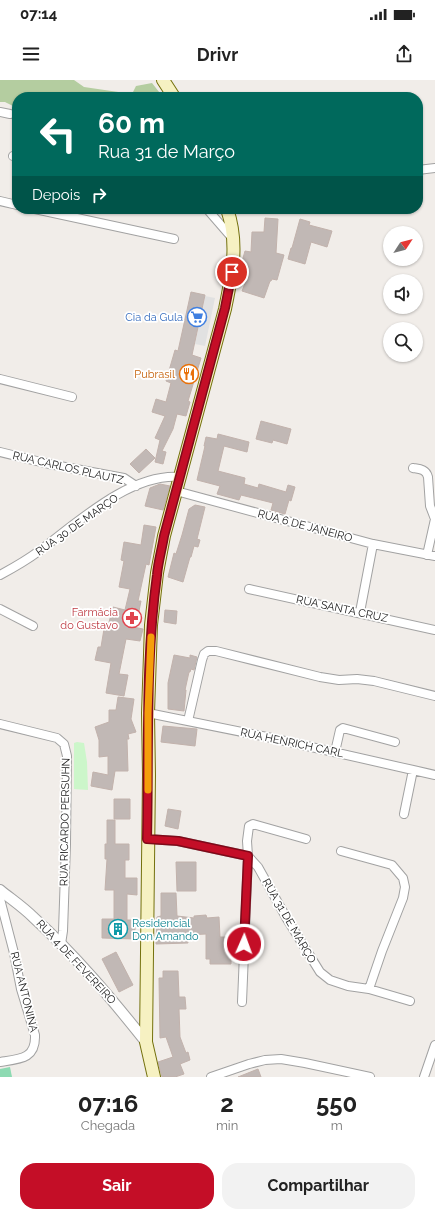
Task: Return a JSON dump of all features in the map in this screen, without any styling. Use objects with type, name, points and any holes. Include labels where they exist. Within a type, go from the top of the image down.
[{"type":"main road","points":[[163,80],[171,92]]},
{"type":"main road","points":[[154,1077],[146,1042],[147,839],[149,775],[148,713],[151,625],[157,573],[164,536],[225,308],[232,272],[234,240],[228,214]]},
{"type":"street","points":[[0,112],[10,114]]},
{"type":"street","points":[[423,169],[435,168]]},
{"type":"street","points":[[0,201],[12,204]]},
{"type":"street","points":[[58,214],[174,239]]},
{"type":"street","points":[[211,214],[234,240]]},
{"type":"street","points":[[0,379],[72,397]]},
{"type":"street","name":"RUA CARLOS PLAUTZ","points":[[0,452],[50,464],[124,478],[136,486]]},
{"type":"street","points":[[413,468],[423,470],[428,476],[430,506],[435,519],[431,555]]},
{"type":"street","name":"RUA 30 DE MARÇO","points":[[0,575],[38,552],[107,501],[136,486],[168,476],[180,477]]},
{"type":"street","name":"RUA 6 DE JANEIRO","points":[[176,491],[373,544],[431,555]]},
{"type":"street","points":[[360,612],[373,544]]},
{"type":"street","name":"RUA SANTA CRUZ","points":[[249,589],[360,612],[435,630]]},
{"type":"street","points":[[0,609],[33,626]]},
{"type":"street","points":[[188,721],[202,660],[204,654],[208,651],[216,651],[320,677],[339,680],[357,679],[374,681],[435,696]]},
{"type":"street","name":"RUA HENRICH CARL","points":[[148,713],[267,736],[435,774]]},
{"type":"street","name":"RUA RICARDO PERSUHN","points":[[0,724],[56,738],[64,744],[67,756],[66,844],[63,931],[61,944]]},
{"type":"street","points":[[335,752],[338,734],[343,728],[395,742]]},
{"type":"street","points":[[404,814],[413,770]]},
{"type":"street","points":[[242,1002],[248,856],[247,831],[249,826],[253,824],[306,839]]},
{"type":"street","points":[[147,839],[178,841],[248,856]]},
{"type":"street","points":[[341,851],[392,865],[403,878],[405,887],[403,898],[369,989]]},
{"type":"street","name":"RUA 31 DE MARÇO","points":[[248,856],[258,867],[287,919],[320,972],[330,980],[348,986],[369,989],[410,1001]]},
{"type":"street","name":"RUA 4 DE FEVEREIRO","points":[[0,890],[32,915],[94,978],[146,1042]]},
{"type":"street","name":"RUA ANTONINA","points":[[0,899],[14,953],[21,989],[36,1042],[34,1050],[23,1058],[0,1062]]},
{"type":"street","points":[[424,1077],[435,1045]]},
{"type":"street","points":[[211,1077],[249,1064],[281,1059],[370,1077]]},
{"type":"green space","points":[[0,80],[74,80],[84,87],[118,92],[12,92],[12,106],[5,102],[0,102]]},
{"type":"green space","points":[[152,83],[159,92],[133,92],[136,86]]},
{"type":"green space","points":[[74,743],[84,743],[87,762],[88,790],[74,789]]},
{"type":"green space","points":[[10,1067],[12,1077],[0,1077],[0,1069]]},
{"type":"shaded area","points":[[205,296],[215,298],[205,346],[195,344]]},
{"type":"building","points":[[265,218],[278,219],[276,253],[284,255],[277,280],[272,279],[270,281],[264,298],[242,291],[246,281],[243,280],[247,267],[241,265],[245,251],[251,252],[252,232],[264,232]]},
{"type":"building","points":[[300,219],[310,222],[309,225],[332,231],[327,247],[311,242],[305,264],[288,259]]},
{"type":"building","points":[[191,292],[205,295],[192,355],[201,358],[188,401],[190,402],[186,416],[177,414],[173,429],[162,451],[166,452],[163,464],[155,462],[160,440],[155,438],[165,416],[152,412],[156,399],[166,402],[171,383],[166,381],[175,350],[178,351]]},
{"type":"building","points":[[261,421],[291,429],[287,444],[273,440],[272,443],[256,439]]},
{"type":"building","points":[[218,434],[249,442],[247,452],[224,446],[218,471],[245,478],[244,484],[258,488],[259,484],[286,492],[288,485],[295,487],[285,514],[271,510],[273,503],[241,495],[239,500],[217,494],[220,486],[197,480],[206,437],[217,439]]},
{"type":"building","points":[[146,449],[155,458],[139,473],[130,464]]},
{"type":"building","points":[[160,484],[170,486],[163,510],[145,506],[150,488]]},
{"type":"building","points":[[195,505],[205,507],[197,539],[200,540],[198,547],[194,546],[183,582],[168,577],[174,553],[176,554],[189,509]]},
{"type":"building","points":[[144,525],[156,527],[149,565],[146,564],[138,601],[141,601],[139,611],[137,610],[133,627],[143,629],[140,641],[126,639],[119,674],[128,675],[124,696],[106,693],[111,663],[95,660],[98,647],[101,647],[104,629],[107,630],[113,607],[125,610],[130,589],[119,587],[124,561],[121,560],[124,542],[141,545]]},
{"type":"building","points":[[165,610],[177,611],[176,624],[164,622]]},
{"type":"building","points":[[174,655],[190,658],[190,655],[197,657],[194,670],[191,669],[189,672],[185,690],[184,711],[168,709],[168,683]]},
{"type":"building","points":[[118,697],[134,699],[131,719],[136,732],[128,734],[128,771],[115,771],[112,790],[91,786],[93,772],[108,775],[108,756],[99,757],[99,740],[95,727],[109,722],[109,710],[116,710]]},
{"type":"building","points":[[163,726],[197,729],[195,746],[161,742]]},
{"type":"building","points":[[114,799],[130,799],[130,819],[114,819]]},
{"type":"building","points":[[168,809],[181,811],[178,829],[165,826]]},
{"type":"building","points":[[107,820],[115,820],[115,844],[129,844],[129,860],[125,860],[125,878],[137,878],[137,895],[127,894],[127,920],[135,920],[135,939],[102,938],[102,919],[114,919],[114,890],[105,890],[107,859],[105,859],[105,844],[107,844]]},
{"type":"building","points":[[176,862],[196,862],[196,891],[177,891]]},
{"type":"building","points":[[161,893],[176,893],[177,916],[194,918],[194,916],[206,915],[207,918],[219,917],[220,937],[231,937],[231,964],[210,964],[210,959],[206,959],[206,934],[187,935],[188,943],[156,944],[157,917],[161,916]]},
{"type":"building","points":[[116,952],[133,985],[119,992],[102,959]]},
{"type":"building","points":[[163,971],[178,971],[179,997],[185,997],[186,1009],[179,1009],[180,1037],[186,1053],[188,1052],[190,1060],[180,1064],[184,1074],[175,1077],[162,1077],[158,1062],[173,1057],[166,1037],[160,1038],[159,978],[163,978]]},
{"type":"building","points":[[258,1069],[261,1077],[238,1077]]},
{"type":"slow traffic","points":[[148,790],[148,713],[151,637]]},
{"type":"place","name":"Cia da Gula","points":[[197,317]]},
{"type":"place","name":"Pubrasil","points":[[189,374]]},
{"type":"place","name":"Farmácia do Gustavo","points":[[132,618]]},
{"type":"place","name":"Residencial Don Amando","points":[[118,929]]},
{"type":"route","points":[[232,272],[225,308],[164,536],[157,573],[151,625],[149,665],[149,775],[147,839],[178,841],[248,856],[244,944]]}]
